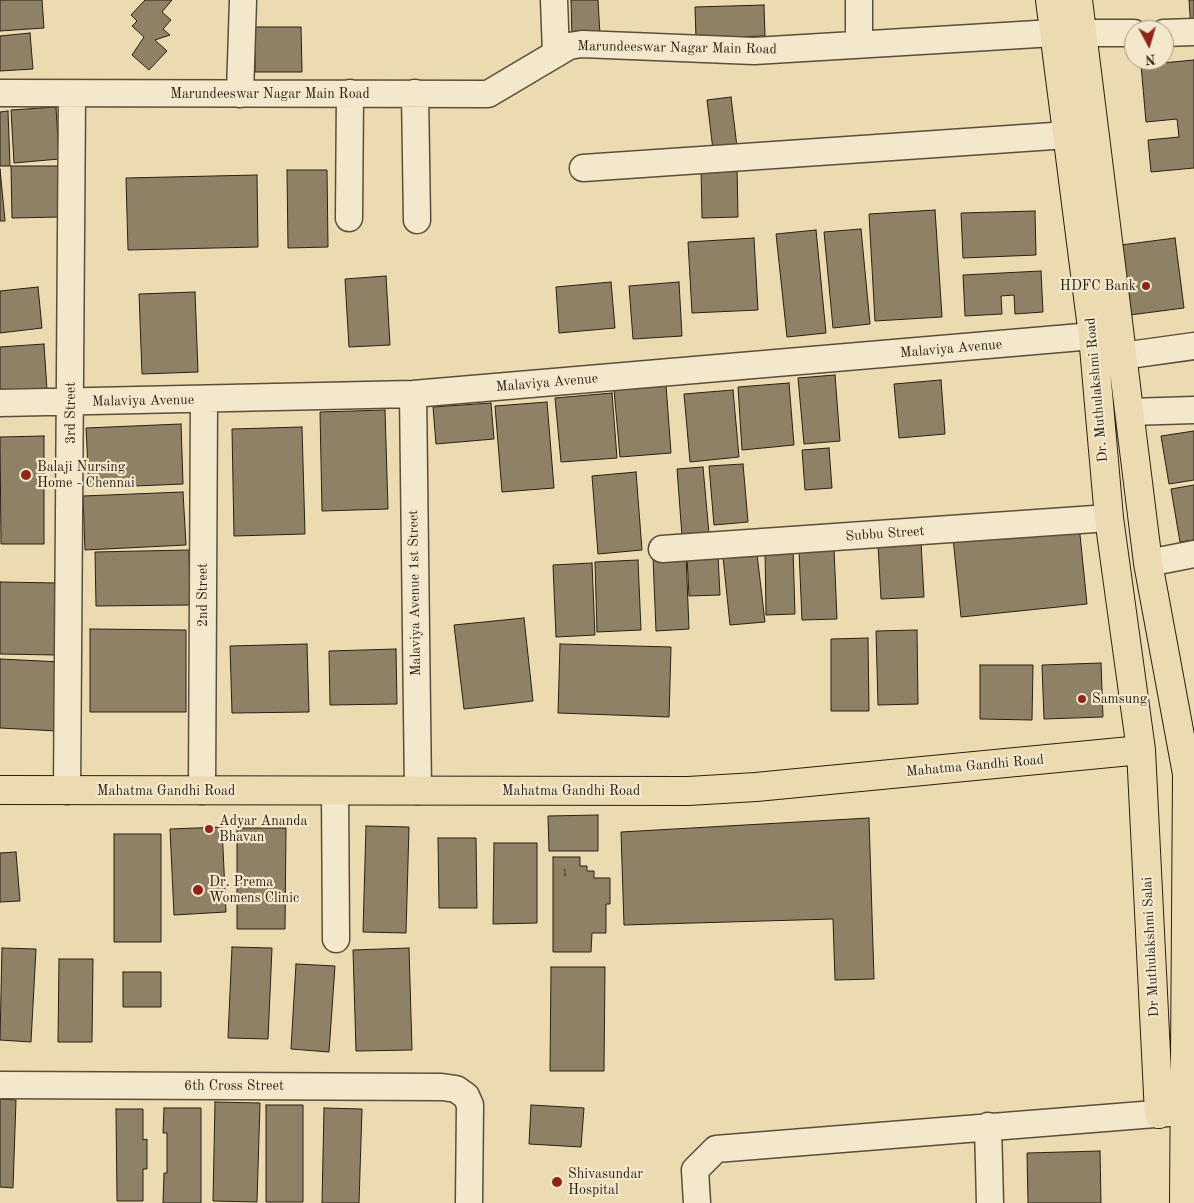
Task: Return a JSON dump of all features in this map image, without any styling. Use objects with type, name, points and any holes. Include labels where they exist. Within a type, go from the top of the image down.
[{"type":"main road","name":"Dr. Muthulakshmi Road","points":[[1050,0],[1093,336],[1109,518],[1141,750],[1143,779]]},
{"type":"main road","name":"Dr. Muthulakshmi Road","points":[[1078,0],[1148,563],[1170,684],[1188,740],[1190,774]]},
{"type":"main road","points":[[1170,684],[1194,701]]},
{"type":"main road","name":"Mahatma Gandhi Road","points":[[0,790],[688,791],[727,789],[1141,750]]},
{"type":"main road","name":"Dr Muthulakshmi Salai","points":[[1171,1113],[1190,774]]},
{"type":"main road","name":"Dr Muthulakshmi Salai","points":[[1143,779],[1171,1113],[1184,1203]]},
{"type":"street","points":[[240,94],[243,0]]},
{"type":"street","points":[[554,0],[556,54]]},
{"type":"street","points":[[859,0],[859,44]]},
{"type":"street","name":"Marundeeswar Nagar Main Road","points":[[0,93],[72,95],[488,94],[570,46],[582,44],[754,51],[1054,32]]},
{"type":"street","points":[[1174,33],[1194,32]]},
{"type":"street","points":[[1082,33],[1124,33]]},
{"type":"street","points":[[349,218],[350,93]]},
{"type":"street","points":[[415,93],[417,220]]},
{"type":"street","name":"3rd Street","points":[[67,791],[72,95]]},
{"type":"street","points":[[583,168],[1068,135]]},
{"type":"street","name":"Malaviya Avenue","points":[[0,403],[413,394],[1093,336]]},
{"type":"street","points":[[1122,356],[1194,346]]},
{"type":"street","name":"Malaviya Avenue 1st Street","points":[[413,394],[418,791]]},
{"type":"street","name":"2nd Street","points":[[202,791],[204,399]]},
{"type":"street","points":[[1129,412],[1194,410]]},
{"type":"street","name":"Subbu Street","points":[[662,549],[1109,518]]},
{"type":"street","points":[[1148,563],[1194,554]]},
{"type":"street","points":[[335,791],[336,939]]},
{"type":"street","name":"6th Cross Street","points":[[0,1085],[442,1087],[456,1089],[466,1096],[470,1105],[469,1203]]},
{"type":"street","points":[[697,1203],[695,1170],[716,1149],[1171,1113]]},
{"type":"street","points":[[988,1126],[990,1203]]},
{"type":"building","points":[[0,0],[42,0],[44,28],[0,31]]},
{"type":"building","points":[[145,0],[172,0],[162,12],[171,20],[163,29],[170,35],[155,40],[167,51],[149,70],[132,55],[144,37],[132,26],[137,21],[131,15]]},
{"type":"building","points":[[571,0],[598,0],[600,35],[572,36]]},
{"type":"building","points":[[1189,0],[1194,0],[1194,28],[1191,29]]},
{"type":"building","points":[[764,5],[765,36],[696,38],[695,7]]},
{"type":"building","points":[[255,27],[301,27],[302,72],[255,72]]},
{"type":"building","points":[[30,33],[33,69],[0,71],[0,36]]},
{"type":"building","points":[[1194,60],[1194,168],[1151,172],[1148,140],[1179,137],[1177,119],[1146,122],[1141,70],[1174,70],[1174,62]]},
{"type":"building","points":[[731,97],[737,147],[713,150],[707,100]]},
{"type":"building","points":[[56,107],[59,159],[14,163],[11,110]]},
{"type":"building","points":[[8,111],[10,166],[0,166],[0,112]]},
{"type":"building","points":[[11,166],[59,166],[60,217],[12,218]]},
{"type":"building","points":[[737,166],[738,217],[702,218],[701,167]]},
{"type":"building","points":[[0,169],[5,221],[0,221]]},
{"type":"building","points":[[287,170],[327,170],[328,247],[288,248]]},
{"type":"building","points":[[257,175],[258,247],[128,250],[126,178]]},
{"type":"building","points":[[935,210],[942,317],[875,321],[869,214]]},
{"type":"building","points":[[1035,211],[1036,255],[963,258],[961,213]]},
{"type":"building","points":[[861,229],[870,324],[833,328],[824,232]]},
{"type":"building","points":[[816,230],[826,333],[787,337],[776,234]]},
{"type":"building","points":[[754,238],[758,310],[692,313],[688,242]]},
{"type":"building","points":[[1175,238],[1184,308],[1130,315],[1121,245]]},
{"type":"building","points":[[1041,271],[1043,312],[1015,314],[1014,295],[1001,296],[1002,314],[965,316],[963,275]]},
{"type":"building","points":[[386,276],[390,345],[349,347],[345,279]]},
{"type":"building","points":[[611,282],[615,328],[559,333],[556,287]]},
{"type":"building","points":[[679,282],[682,336],[633,339],[629,286]]},
{"type":"building","points":[[38,287],[42,328],[0,333],[0,291]]},
{"type":"building","points":[[195,292],[198,372],[142,374],[139,294]]},
{"type":"building","points":[[44,344],[47,390],[0,394],[0,347]]},
{"type":"building","points":[[835,375],[840,441],[804,444],[798,378]]},
{"type":"building","points":[[941,380],[945,434],[899,438],[894,384]]},
{"type":"building","points":[[789,383],[794,445],[742,450],[738,387]]},
{"type":"building","points":[[666,385],[671,453],[620,457],[614,390]]},
{"type":"building","points":[[733,390],[739,457],[690,462],[684,394]]},
{"type":"building","points":[[612,393],[617,458],[561,462],[555,398]]},
{"type":"building","points":[[547,402],[554,488],[502,492],[495,406]]},
{"type":"building","points":[[491,403],[494,439],[436,444],[433,407]]},
{"type":"building","points":[[385,410],[388,509],[322,511],[320,412]]},
{"type":"building","points":[[181,424],[183,484],[89,488],[86,428]]},
{"type":"building","points":[[302,427],[305,534],[234,536],[232,429]]},
{"type":"building","points":[[1194,431],[1194,480],[1169,484],[1161,436]]},
{"type":"building","points":[[44,436],[44,544],[1,544],[0,437]]},
{"type":"building","points":[[829,448],[832,488],[805,490],[802,450]]},
{"type":"building","points":[[743,464],[748,522],[714,525],[709,466]]},
{"type":"building","points":[[703,467],[709,534],[682,536],[677,469]]},
{"type":"building","points":[[636,472],[642,550],[598,554],[592,476]]},
{"type":"building","points":[[1194,485],[1194,540],[1180,542],[1171,489]]},
{"type":"building","points":[[183,492],[186,545],[85,550],[83,496]]},
{"type":"building","points":[[1079,525],[1087,604],[961,617],[953,538]]},
{"type":"building","points":[[921,542],[924,597],[881,599],[878,545]]},
{"type":"building","points":[[834,548],[837,619],[802,620],[799,550]]},
{"type":"building","points":[[793,549],[795,614],[766,615],[765,550]]},
{"type":"building","points":[[189,550],[190,605],[96,606],[95,552]]},
{"type":"building","points":[[757,554],[765,622],[730,625],[723,557]]},
{"type":"building","points":[[686,555],[689,629],[656,631],[653,557]]},
{"type":"building","points":[[718,555],[720,595],[689,596],[687,556]]},
{"type":"building","points":[[638,560],[641,630],[597,632],[595,562]]},
{"type":"building","points":[[592,563],[595,635],[556,637],[553,565]]},
{"type":"building","points":[[0,582],[57,583],[56,655],[0,654]]},
{"type":"building","points":[[524,618],[533,701],[464,709],[454,625]]},
{"type":"building","points":[[90,629],[186,630],[186,712],[90,712]]},
{"type":"building","points":[[917,630],[918,704],[878,705],[876,631]]},
{"type":"building","points":[[868,638],[869,711],[831,711],[831,639]]},
{"type":"building","points":[[307,644],[309,712],[232,713],[230,646]]},
{"type":"building","points":[[560,644],[671,647],[669,717],[558,713]]},
{"type":"building","points":[[396,649],[397,704],[330,705],[329,651]]},
{"type":"building","points":[[0,659],[61,662],[57,731],[0,728]]},
{"type":"building","points":[[1101,663],[1103,717],[1044,719],[1042,665]]},
{"type":"building","points":[[980,665],[1033,665],[1032,720],[980,719]]},
{"type":"building","points":[[598,815],[598,851],[549,851],[548,816]]},
{"type":"building","points":[[869,818],[874,979],[835,980],[833,919],[624,925],[621,832]]},
{"type":"building","points":[[366,826],[409,827],[406,933],[363,932]]},
{"type":"building","points":[[222,827],[226,912],[174,915],[170,829]]},
{"type":"building","points":[[237,828],[286,828],[285,929],[237,929]]},
{"type":"building","points":[[114,834],[161,834],[161,942],[114,942]]},
{"type":"building","points":[[438,838],[476,838],[477,908],[439,908]]},
{"type":"building","points":[[494,843],[537,843],[537,923],[493,924]]},
{"type":"building","points":[[16,852],[20,901],[0,902],[0,853]]},
{"type":"building","points":[[553,857],[580,857],[580,866],[587,866],[587,871],[594,871],[594,878],[610,878],[610,904],[606,904],[606,933],[592,933],[591,952],[553,952]]},
{"type":"building","points":[[232,947],[272,948],[268,1039],[228,1038]]},
{"type":"building","points":[[2,948],[36,949],[31,1042],[0,1040]]},
{"type":"building","points":[[409,948],[412,1050],[356,1051],[353,950]]},
{"type":"building","points":[[59,959],[93,959],[92,1042],[58,1042]]},
{"type":"building","points":[[296,964],[335,966],[329,1052],[291,1049]]},
{"type":"building","points":[[551,967],[605,967],[604,1071],[550,1071]]},
{"type":"building","points":[[123,972],[161,972],[161,1007],[123,1007]]},
{"type":"building","points":[[0,1099],[16,1100],[13,1188],[0,1187]]},
{"type":"building","points":[[215,1102],[260,1103],[257,1202],[213,1201]]},
{"type":"building","points":[[266,1105],[303,1105],[303,1202],[266,1202]]},
{"type":"building","points":[[531,1105],[584,1108],[581,1147],[529,1144]]},
{"type":"building","points":[[164,1108],[201,1108],[201,1203],[163,1203],[164,1173],[167,1173],[167,1133],[163,1133]]},
{"type":"building","points":[[324,1108],[362,1109],[359,1203],[322,1203]]},
{"type":"building","points":[[116,1109],[143,1109],[143,1140],[147,1139],[147,1169],[143,1169],[143,1201],[117,1201]]},
{"type":"building","points":[[1100,1151],[1101,1203],[1028,1203],[1027,1153]]},
{"type":"place","name":"HDFC Bank","points":[[1146,286]]},
{"type":"place","name":"Balaji Nursing Home - Chennai","points":[[26,475]]},
{"type":"place","name":"Samsung","points":[[1082,699]]},
{"type":"place","name":"Adyar Ananda Bhavan","points":[[209,829]]},
{"type":"place","name":"Dr. Prema Womens Clinic","points":[[198,890]]},
{"type":"place","name":"Shivasundar Hospital","points":[[557,1182]]}]
